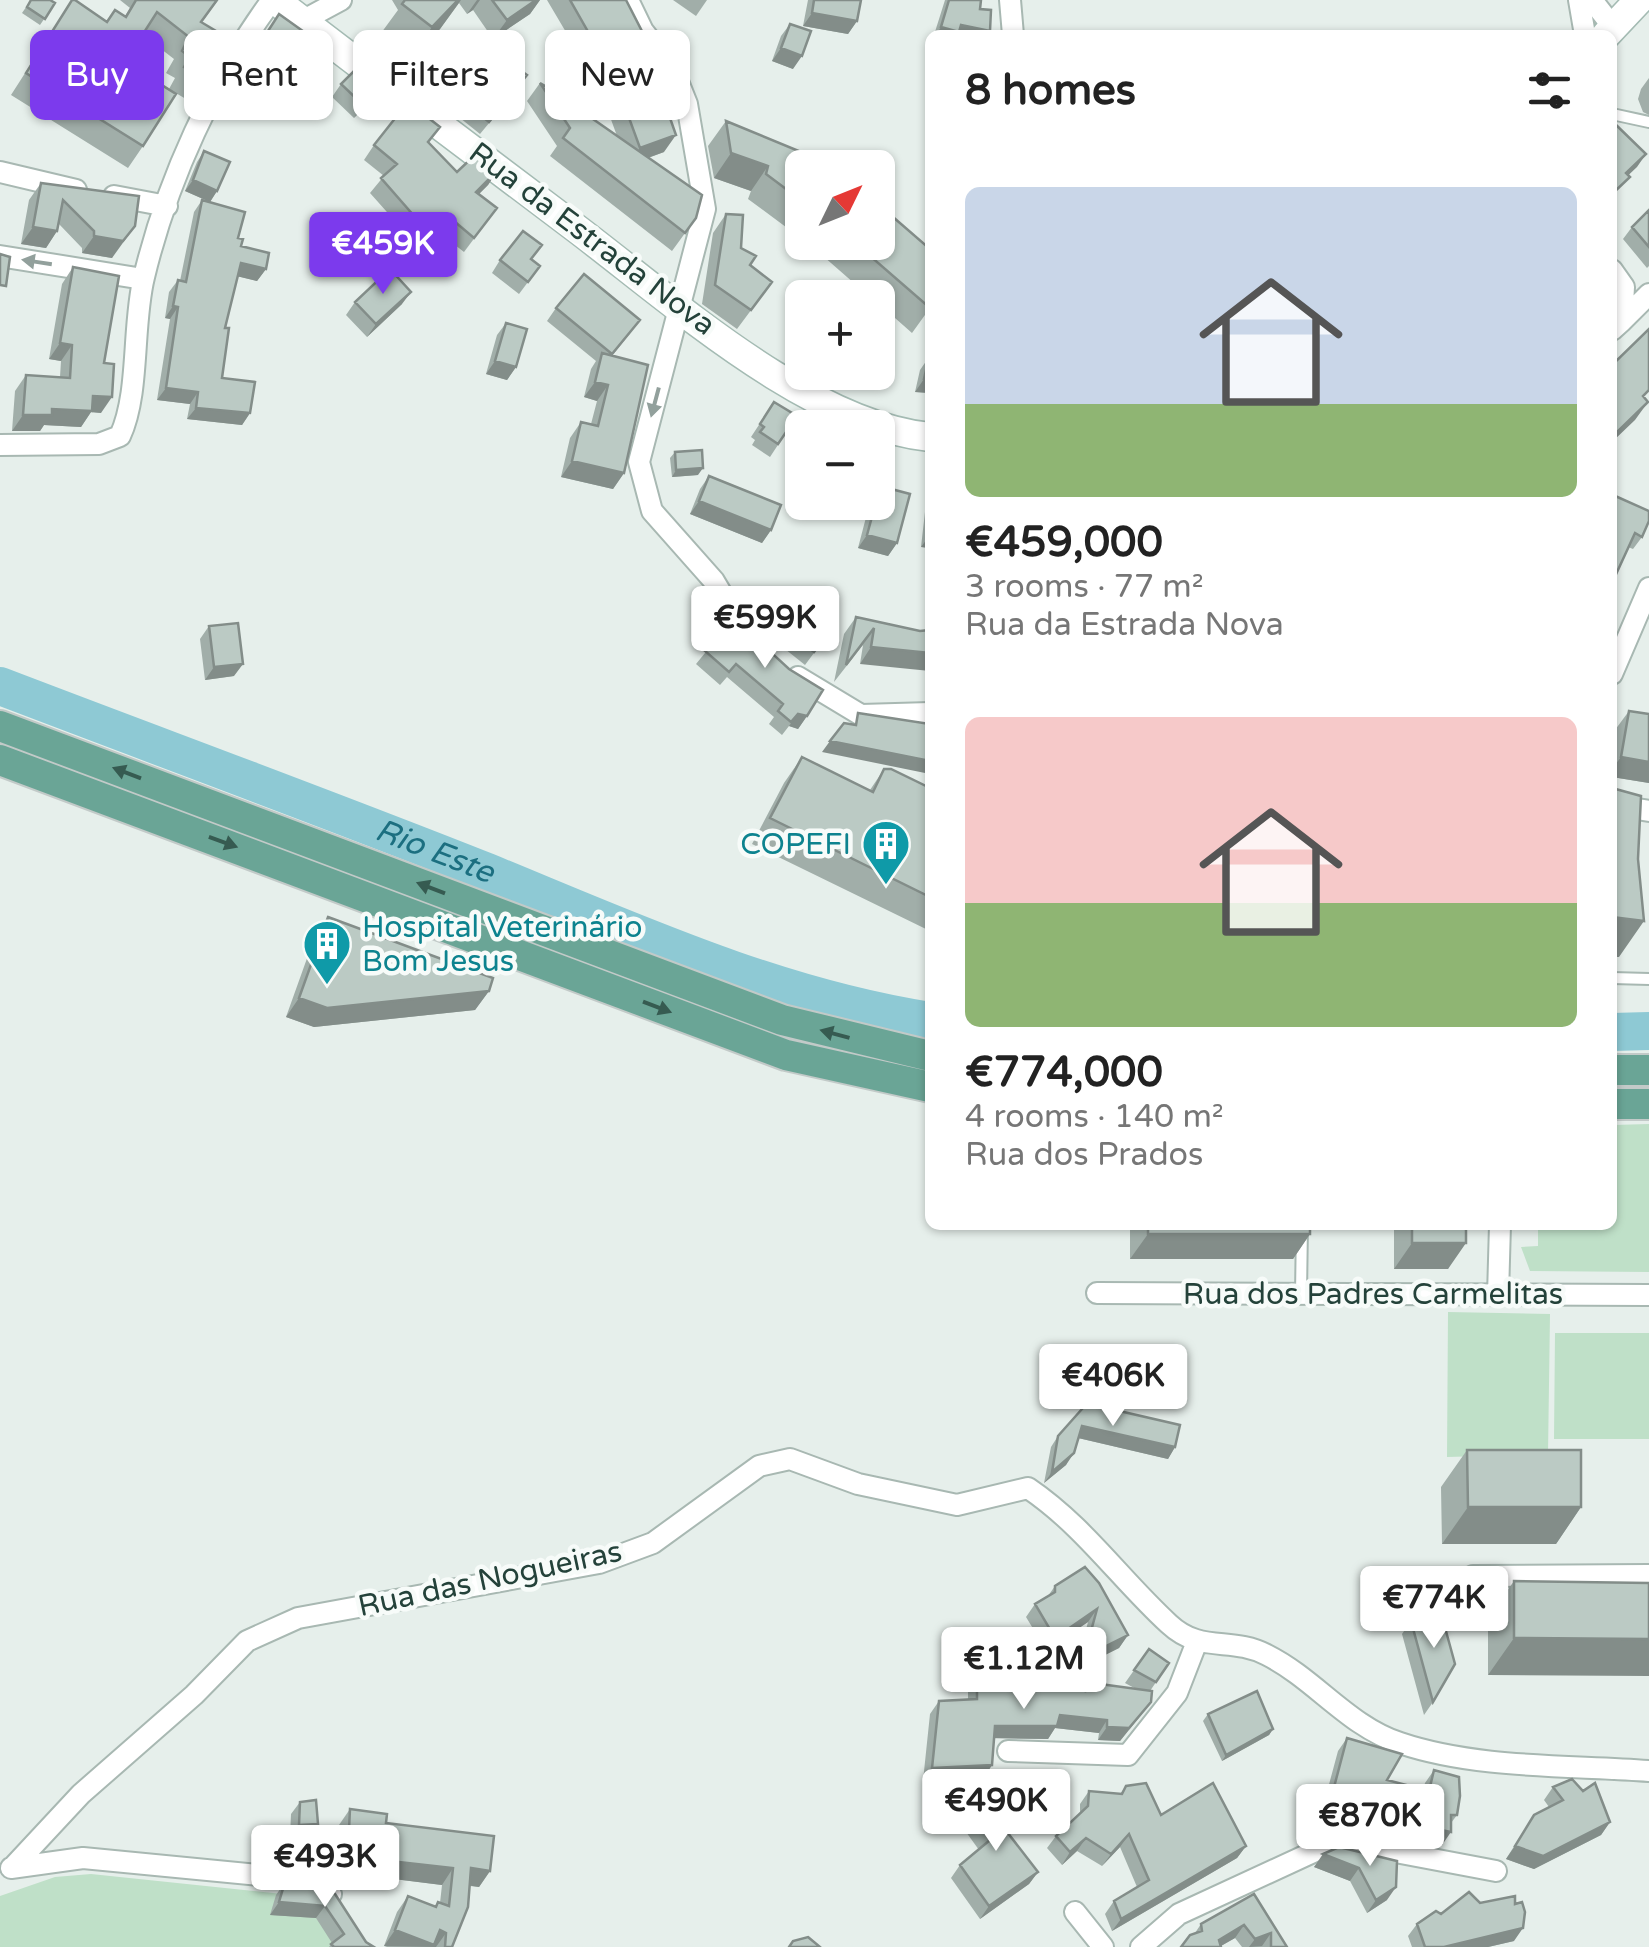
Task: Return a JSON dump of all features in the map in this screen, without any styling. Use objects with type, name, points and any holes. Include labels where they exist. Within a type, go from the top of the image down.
[{"type":"main road","name":"Rua da Estrada Nova","points":[[273,0],[680,308],[804,394],[909,435],[925,437]]},
{"type":"main road","points":[[1611,30],[1639,0]]},
{"type":"main road","points":[[0,726],[782,1020],[925,1055]]},
{"type":"main road","points":[[0,760],[786,1055],[925,1087]]},
{"type":"main road","points":[[1617,1070],[1649,1070]]},
{"type":"main road","points":[[1617,1104],[1649,1104]]},
{"type":"street","points":[[0,445],[99,444],[120,436],[143,279],[166,206],[210,105],[273,0]]},
{"type":"street","points":[[302,21],[341,0]]},
{"type":"street","points":[[628,0],[643,31],[674,68],[687,104],[705,209],[640,462],[652,511],[714,581],[745,633],[788,671],[861,715],[925,712]]},
{"type":"street","points":[[1010,0],[1013,30]]},
{"type":"street","points":[[1579,0],[1584,30]]},
{"type":"street","points":[[1592,0],[1609,30]]},
{"type":"street","points":[[0,172],[166,206]]},
{"type":"street","points":[[0,256],[143,279]]},
{"type":"street","points":[[1617,277],[1624,287],[1617,326]]},
{"type":"street","points":[[1617,326],[1649,294]]},
{"type":"street","points":[[1617,662],[1649,588]]},
{"type":"street","points":[[1617,806],[1649,811]]},
{"type":"street","points":[[1498,1295],[1500,1230]]},
{"type":"street","name":"Rua dos Padres Carmelitas","points":[[1097,1294],[1649,1295]]},
{"type":"street","name":"Rua das Nogueiras","points":[[6,1869],[247,1641],[298,1618],[598,1563],[653,1544],[759,1466],[790,1458],[858,1484],[957,1505],[1028,1488],[1066,1515],[1170,1624],[1196,1644]]},
{"type":"street","points":[[1473,1576],[1649,1575]]},
{"type":"street","points":[[1008,1751],[1128,1756],[1177,1694],[1196,1644],[1228,1643],[1266,1654],[1364,1725],[1399,1743],[1466,1756],[1649,1772]]},
{"type":"street","points":[[1141,1947],[1178,1914],[1337,1841],[1496,1872]]},
{"type":"street","points":[[6,1869],[82,1858],[310,1880],[336,1897],[347,1914]]},
{"type":"street","points":[[1075,1912],[1103,1947]]},
{"type":"lane","points":[[1617,115],[1649,122]]},
{"type":"lane","points":[[1617,978],[1649,978]]},
{"type":"lane","points":[[1301,1294],[1302,1230]]},
{"type":"green space","points":[[1649,1124],[1649,1272],[1530,1271],[1521,1247],[1538,1246],[1538,1230],[1617,1230],[1617,1125]]},
{"type":"green space","points":[[1448,1312],[1550,1314],[1548,1454],[1447,1457]]},
{"type":"green space","points":[[1555,1333],[1649,1333],[1649,1439],[1554,1439]]},
{"type":"green space","points":[[91,1874],[320,1898],[358,1947],[0,1947],[0,1896],[55,1877]]},
{"type":"building","points":[[31,0],[55,3],[45,19],[27,7]]},
{"type":"building","points":[[72,0],[107,22],[115,10],[126,17],[136,0],[217,0],[201,22],[214,30],[184,30],[184,33],[157,12],[145,30],[53,30]]},
{"type":"building","points":[[405,0],[458,0],[432,27],[402,4]]},
{"type":"building","points":[[492,0],[536,0],[507,20]]},
{"type":"building","points":[[570,0],[626,0],[641,30],[587,30]]},
{"type":"building","points":[[814,0],[861,0],[857,21],[812,13]]},
{"type":"building","points":[[949,0],[981,0],[980,9],[991,10],[990,30],[961,25],[960,30],[941,27]]},
{"type":"building","points":[[279,14],[301,30],[269,30]]},
{"type":"building","points":[[790,24],[811,31],[802,56],[781,48]]},
{"type":"building","points":[[353,72],[353,95],[341,84]]},
{"type":"building","points":[[164,86],[176,94],[164,113]]},
{"type":"building","points":[[101,120],[160,120],[143,146]]},
{"type":"building","points":[[394,120],[431,120],[440,127],[428,142],[457,172],[477,153],[498,170],[476,192],[497,208],[474,238],[448,216],[429,233],[381,178],[397,164],[374,145]]},
{"type":"building","points":[[565,120],[594,120],[702,195],[696,218],[685,233],[563,138],[570,128]]},
{"type":"building","points":[[630,120],[671,120],[676,135],[640,148]]},
{"type":"building","points":[[726,121],[796,150],[785,150],[785,188],[766,174],[768,166],[731,153]]},
{"type":"building","points":[[1617,126],[1646,154],[1626,173],[1630,177],[1617,189]]},
{"type":"building","points":[[204,151],[230,162],[217,191],[193,180]]},
{"type":"building","points":[[41,183],[139,196],[135,226],[123,241],[94,236],[94,231],[63,200],[57,231],[33,227]]},
{"type":"building","points":[[202,200],[245,212],[238,238],[243,239],[241,246],[269,253],[266,269],[241,263],[225,328],[229,328],[222,378],[255,382],[250,413],[196,408],[198,392],[166,388],[178,307],[173,306],[178,280],[186,282]]},
{"type":"building","points":[[1649,210],[1649,247],[1632,227]]},
{"type":"building","points":[[726,214],[743,215],[741,248],[756,256],[750,265],[772,282],[751,310],[715,285]]},
{"type":"building","points":[[895,219],[925,245],[925,304],[875,260],[895,260]]},
{"type":"building","points":[[523,231],[542,245],[531,259],[540,266],[528,282],[500,260]]},
{"type":"building","points":[[0,254],[10,257],[6,286],[0,285]]},
{"type":"building","points":[[73,267],[119,276],[104,363],[114,364],[112,397],[93,396],[92,411],[52,409],[52,415],[23,415],[26,375],[70,378],[72,345],[60,343]]},
{"type":"building","points":[[390,269],[411,292],[376,324],[355,302]]},
{"type":"building","points":[[584,274],[640,320],[612,354],[556,308]]},
{"type":"building","points":[[506,323],[527,329],[516,367],[495,361]]},
{"type":"building","points":[[1649,329],[1649,390],[1643,396],[1648,402],[1617,432],[1617,360]]},
{"type":"building","points":[[602,353],[648,365],[624,473],[572,461],[581,422],[598,426],[608,385],[595,382]]},
{"type":"building","points":[[774,402],[787,410],[785,434],[778,444],[760,432],[764,427],[760,424]]},
{"type":"building","points":[[702,450],[703,468],[676,470],[675,452]]},
{"type":"building","points":[[709,476],[781,505],[771,530],[699,501]]},
{"type":"building","points":[[895,490],[910,494],[897,543],[867,535],[871,520],[895,520]]},
{"type":"building","points":[[1617,497],[1649,511],[1642,537],[1635,533],[1617,572]]},
{"type":"building","points":[[798,599],[834,626],[814,652],[779,624]]},
{"type":"building","points":[[856,617],[925,630],[925,652],[871,647],[874,628],[846,665]]},
{"type":"building","points":[[238,623],[243,664],[214,667],[209,626]]},
{"type":"building","points":[[739,623],[789,669],[823,690],[807,716],[798,714],[791,722],[778,711],[783,704],[736,664],[729,672],[705,651],[723,631],[728,636]]},
{"type":"building","points":[[1629,711],[1649,714],[1649,762],[1621,757]]},
{"type":"building","points":[[858,713],[925,723],[925,760],[830,741],[844,723],[856,725]]},
{"type":"building","points":[[802,757],[873,792],[884,769],[925,786],[925,895],[770,818]]},
{"type":"building","points":[[1617,789],[1641,796],[1638,859],[1644,921],[1617,918]]},
{"type":"building","points":[[328,917],[493,978],[489,991],[327,1008],[299,998]]},
{"type":"building","points":[[1148,1230],[1310,1230],[1310,1234],[1148,1234]]},
{"type":"building","points":[[1412,1230],[1466,1230],[1466,1243],[1412,1243]]},
{"type":"building","points":[[1090,1400],[1089,1404],[1180,1425],[1175,1447],[1082,1426],[1074,1453],[1052,1472],[1058,1436]]},
{"type":"building","points":[[1467,1450],[1581,1450],[1581,1507],[1468,1507]]},
{"type":"building","points":[[1085,1567],[1099,1583],[1128,1635],[1084,1657],[1097,1609],[1055,1638],[1035,1604]]},
{"type":"building","points":[[1514,1581],[1649,1583],[1649,1639],[1514,1638]]},
{"type":"building","points":[[1441,1613],[1455,1664],[1433,1702],[1411,1621]]},
{"type":"building","points":[[1149,1649],[1169,1663],[1156,1682],[1134,1670]]},
{"type":"building","points":[[1017,1653],[1037,1654],[1028,1680],[1085,1691],[1085,1682],[1152,1691],[1151,1702],[1129,1728],[1107,1727],[1107,1720],[1060,1715],[1057,1726],[995,1726],[992,1765],[932,1768],[939,1701],[977,1699],[977,1679],[999,1676],[1003,1664],[1017,1664]]},
{"type":"building","points":[[1257,1691],[1273,1729],[1226,1755],[1208,1714]]},
{"type":"building","points":[[1347,1738],[1402,1754],[1387,1780],[1429,1791],[1434,1770],[1459,1777],[1460,1796],[1457,1815],[1451,1815],[1451,1832],[1421,1826],[1425,1813],[1333,1791]]},
{"type":"building","points":[[1572,1779],[1583,1791],[1595,1783],[1610,1822],[1543,1856],[1515,1846],[1534,1815],[1563,1800],[1553,1787]]},
{"type":"building","points":[[1146,1783],[1161,1815],[1213,1783],[1246,1846],[1121,1919],[1114,1901],[1149,1880],[1129,1834],[1111,1854],[1086,1838],[1070,1852],[1056,1836],[1088,1806],[1089,1791],[1122,1794],[1126,1786]]},
{"type":"building","points":[[991,1790],[1007,1811],[997,1819],[1038,1872],[989,1906],[960,1865],[990,1840],[965,1806]]},
{"type":"building","points":[[316,1800],[318,1824],[299,1825],[300,1802]]},
{"type":"building","points":[[350,1809],[387,1814],[386,1823],[494,1836],[490,1871],[471,1868],[468,1907],[452,1947],[445,1947],[446,1933],[440,1930],[434,1945],[395,1930],[408,1896],[436,1907],[438,1902],[449,1906],[453,1868],[381,1860],[382,1853],[348,1850]]},
{"type":"building","points":[[1339,1847],[1397,1861],[1396,1887],[1376,1900],[1359,1868],[1323,1854]]},
{"type":"building","points":[[314,1881],[335,1894],[366,1942],[374,1947],[334,1947],[331,1944],[344,1934],[325,1906],[279,1902],[285,1882]]},
{"type":"building","points":[[1469,1892],[1480,1903],[1515,1896],[1515,1904],[1522,1902],[1525,1912],[1523,1928],[1444,1947],[1425,1947],[1417,1924],[1436,1911],[1441,1914]]},
{"type":"building","points":[[1254,1894],[1287,1947],[1271,1947],[1271,1933],[1255,1939],[1244,1925],[1219,1940],[1221,1947],[1181,1947],[1190,1935],[1202,1931],[1201,1924]]},
{"type":"building","points":[[808,1937],[820,1947],[789,1947],[793,1941]]},
{"type":"waterway","name":"Rio Este","points":[[0,686],[426,848],[704,960],[816,996],[925,1020]]},
{"type":"waterway","name":"Rio Este","points":[[1617,1032],[1649,1031]]},
{"type":"place","name":"COPEFI","points":[[886,886]]},
{"type":"place","name":"Hospital Veterinário Bom Jesus","points":[[327,986]]}]
